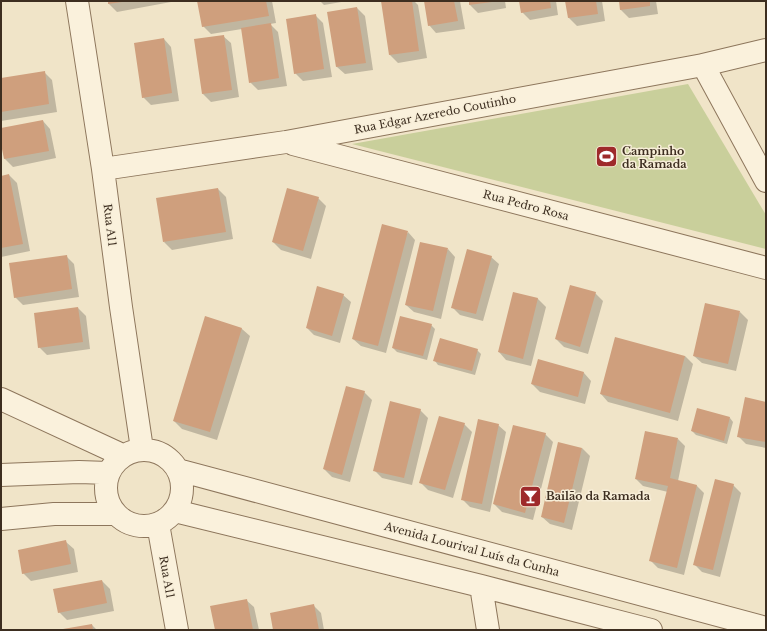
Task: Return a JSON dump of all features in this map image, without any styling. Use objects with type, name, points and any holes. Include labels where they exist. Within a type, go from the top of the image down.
[{"type":"street","name":"Rua A11","points":[[77,1],[103,169],[121,307],[132,452]]},
{"type":"street","name":"Rua Edgar Azeredo Coutinho","points":[[103,169],[286,142],[702,65],[766,50]]},
{"type":"street","points":[[702,65],[766,181]]},
{"type":"street","name":"Rua Pedro Rosa","points":[[286,142],[766,268]]},
{"type":"street","name":"Avenida Lourival Luís da Cunha","points":[[1,399],[132,452],[163,455],[178,470],[766,628]]},
{"type":"street","points":[[1,475],[79,472],[108,473],[132,452]]},
{"type":"street","points":[[108,473],[106,495],[115,514],[127,523],[142,527],[158,524],[167,519],[175,511],[181,498],[182,484],[178,470]]},
{"type":"street","points":[[175,511],[481,586],[651,630]]},
{"type":"street","points":[[1,519],[54,514],[115,514]]},
{"type":"street","name":"Rua A11","points":[[158,524],[177,630]]},
{"type":"street","points":[[481,586],[488,630]]},
{"type":"green space","points":[[688,84],[766,215],[766,249],[352,144]]},
{"type":"building","points":[[108,1],[122,1],[122,2],[108,4]]},
{"type":"building","points":[[197,1],[266,1],[269,16],[202,27]]},
{"type":"building","points":[[381,1],[412,1],[419,51],[389,55]]},
{"type":"building","points":[[424,1],[454,1],[458,21],[428,26]]},
{"type":"building","points":[[469,1],[492,1],[492,2],[469,5]]},
{"type":"building","points":[[519,1],[550,1],[551,8],[521,13]]},
{"type":"building","points":[[565,1],[596,1],[598,14],[568,18]]},
{"type":"building","points":[[619,1],[650,1],[650,6],[620,10]]},
{"type":"building","points":[[357,7],[366,63],[336,67],[327,12]]},
{"type":"building","points":[[316,14],[324,69],[294,74],[286,19]]},
{"type":"building","points":[[271,23],[279,78],[249,83],[241,28]]},
{"type":"building","points":[[224,35],[232,90],[202,94],[194,39]]},
{"type":"building","points":[[164,38],[172,93],[142,98],[134,43]]},
{"type":"building","points":[[45,71],[49,104],[1,112],[1,78]]},
{"type":"building","points":[[43,120],[49,151],[4,159],[1,144],[1,128]]},
{"type":"building","points":[[9,174],[23,244],[1,248],[1,176]]},
{"type":"building","points":[[218,188],[226,232],[163,242],[156,198]]},
{"type":"building","points":[[287,188],[319,197],[303,251],[272,242]]},
{"type":"building","points":[[382,224],[408,231],[378,346],[352,339]]},
{"type":"building","points":[[420,242],[448,248],[433,311],[405,305]]},
{"type":"building","points":[[467,249],[492,256],[476,314],[451,308]]},
{"type":"building","points":[[67,255],[72,289],[14,298],[9,263]]},
{"type":"building","points":[[570,285],[596,292],[580,347],[555,339]]},
{"type":"building","points":[[317,286],[344,294],[332,336],[306,328]]},
{"type":"building","points":[[513,292],[538,298],[523,359],[498,352]]},
{"type":"building","points":[[705,303],[740,311],[728,364],[693,356]]},
{"type":"building","points":[[78,307],[83,342],[38,348],[34,313]]},
{"type":"building","points":[[205,316],[242,328],[210,432],[173,421]]},
{"type":"building","points":[[400,316],[432,324],[423,356],[392,348]]},
{"type":"building","points":[[615,337],[685,356],[670,413],[600,394]]},
{"type":"building","points":[[440,338],[478,349],[472,371],[433,361]]},
{"type":"building","points":[[538,359],[584,372],[578,397],[531,384]]},
{"type":"building","points":[[346,386],[365,391],[342,475],[323,469]]},
{"type":"building","points":[[745,397],[766,402],[766,442],[737,437]]},
{"type":"building","points":[[390,401],[421,409],[404,478],[373,471]]},
{"type":"building","points":[[697,408],[730,417],[724,441],[691,431]]},
{"type":"building","points":[[439,416],[465,423],[445,490],[419,483]]},
{"type":"building","points":[[478,419],[499,424],[482,504],[461,500]]},
{"type":"building","points":[[513,425],[546,433],[525,513],[493,504]]},
{"type":"building","points":[[645,431],[678,438],[670,478],[697,485],[677,568],[649,561],[668,486],[635,479]]},
{"type":"building","points":[[558,442],[582,448],[564,523],[541,517]]},
{"type":"building","points":[[715,479],[734,484],[713,570],[693,565]]},
{"type":"building","points":[[66,540],[71,564],[22,574],[18,550]]},
{"type":"building","points":[[102,580],[107,603],[58,613],[53,589]]},
{"type":"building","points":[[247,599],[253,630],[215,630],[210,606]]},
{"type":"building","points":[[314,604],[319,630],[273,630],[270,613]]},
{"type":"building","points":[[92,624],[93,630],[63,630],[63,629]]},
{"type":"place","name":"Campinho da Ramada","points":[[607,157]]},
{"type":"place","name":"Bailão da Ramada","points":[[531,496]]}]
